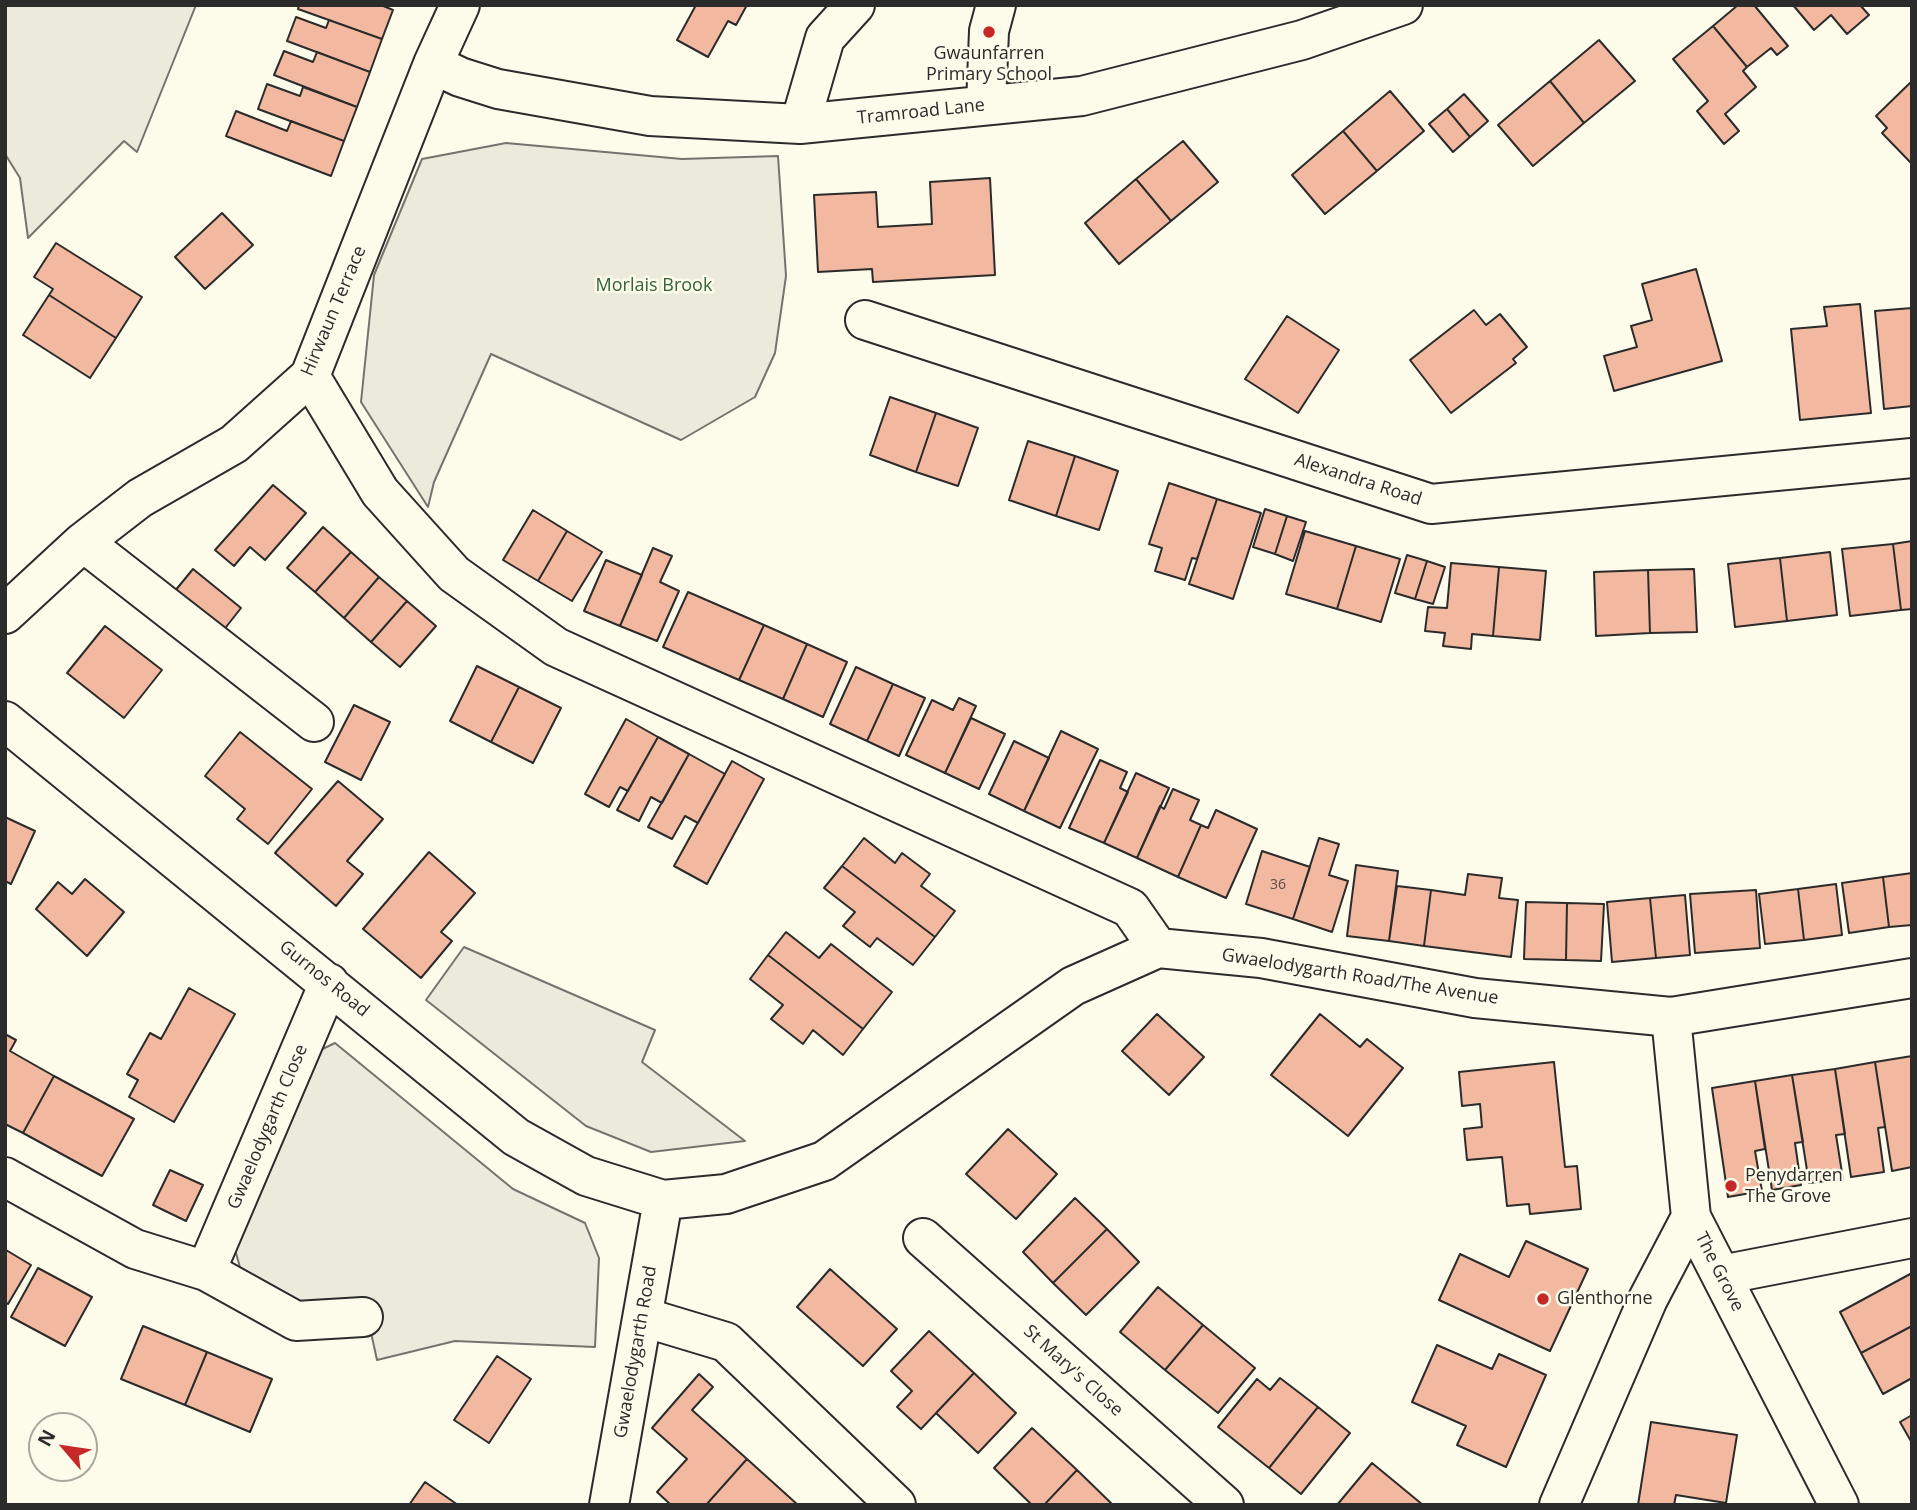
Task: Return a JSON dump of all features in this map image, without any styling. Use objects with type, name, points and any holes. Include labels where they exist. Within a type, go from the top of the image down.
[{"type":"street","name":"Hirwaun Terrace","points":[[5,614],[83,542],[141,498],[234,444],[310,376],[433,64],[460,5]]},
{"type":"street","points":[[800,124],[825,38],[855,5]]},
{"type":"street","points":[[986,106],[989,31],[996,5]]},
{"type":"street","name":"Tramroad Lane","points":[[433,64],[460,77],[498,89],[650,116],[800,124],[1082,96],[1302,40],[1403,5]]},
{"type":"street","name":"Alexandra Road","points":[[865,320],[1431,504],[1912,458]]},
{"type":"street","points":[[310,376],[380,492],[454,574],[556,647],[1130,908],[1158,948]]},
{"type":"street","points":[[83,542],[314,722]]},
{"type":"street","name":"Gurnos Road","points":[[5,721],[516,1137],[586,1176],[663,1200]]},
{"type":"street","name":"Gwaelodygarth Road/The Avenue","points":[[663,1200],[726,1194],[824,1161],[1073,986],[1158,948],[1261,958],[1475,998],[1671,1017],[1912,978]]},
{"type":"street","name":"Gwaelodygarth Close","points":[[206,1271],[329,983]]},
{"type":"street","name":"The Grove","points":[[1671,1017],[1691,1217],[1839,1505]]},
{"type":"street","points":[[5,1177],[135,1249],[206,1271],[296,1321],[363,1317]]},
{"type":"street","name":"Gwaelodygarth Road","points":[[609,1505],[663,1200]]},
{"type":"street","points":[[1559,1505],[1648,1299],[1691,1217]]},
{"type":"street","name":"St Mary's Close","points":[[923,1238],[1224,1505]]},
{"type":"street","points":[[1721,1275],[1912,1238]]},
{"type":"street","points":[[643,1317],[726,1342],[896,1505]]},
{"type":"green space","points":[[5,5],[196,5],[137,152],[124,141],[28,238],[20,178],[5,154]]},
{"type":"green space","name":"Morlais Brook","points":[[506,143],[682,159],[778,156],[786,276],[775,353],[755,397],[681,440],[491,354],[434,482],[428,507],[361,402],[374,275],[422,159]]},
{"type":"green space","points":[[464,947],[655,1030],[642,1062],[745,1141],[651,1152],[586,1126],[426,1000]]},
{"type":"green space","points":[[335,1043],[513,1189],[585,1223],[599,1258],[595,1347],[455,1341],[377,1360],[365,1305],[306,1306],[241,1271],[234,1246],[310,1055]]},
{"type":"building","points":[[299,5],[381,5],[393,10],[382,39],[298,9]]},
{"type":"building","points":[[696,5],[747,5],[736,25],[728,21],[708,57],[677,40]]},
{"type":"building","points":[[1738,5],[1754,5],[1788,46],[1777,55],[1771,48],[1747,67],[1713,26]]},
{"type":"building","points":[[1793,5],[1860,5],[1869,15],[1847,34],[1831,15],[1814,30]]},
{"type":"building","points":[[296,17],[326,28],[329,20],[382,39],[370,72],[287,41]]},
{"type":"building","points":[[1713,26],[1747,67],[1743,71],[1756,87],[1725,114],[1739,131],[1724,144],[1697,111],[1708,101],[1673,59]]},
{"type":"building","points":[[1599,40],[1635,81],[1584,123],[1550,81]]},
{"type":"building","points":[[284,51],[313,62],[317,52],[370,72],[357,107],[274,75]]},
{"type":"building","points":[[1550,81],[1584,123],[1533,166],[1498,125]]},
{"type":"building","points":[[1912,81],[1912,164],[1882,133],[1887,128],[1876,116]]},
{"type":"building","points":[[267,84],[300,96],[303,87],[357,107],[344,141],[258,109]]},
{"type":"building","points":[[1390,91],[1424,131],[1377,171],[1343,131]]},
{"type":"building","points":[[1464,94],[1488,121],[1470,137],[1447,109]]},
{"type":"building","points":[[1447,109],[1470,137],[1453,152],[1429,124]]},
{"type":"building","points":[[236,111],[287,131],[291,121],[344,141],[331,176],[226,136]]},
{"type":"building","points":[[1343,131],[1377,171],[1325,214],[1292,175]]},
{"type":"building","points":[[1183,141],[1218,182],[1171,221],[1136,179]]},
{"type":"building","points":[[990,178],[995,275],[873,282],[872,269],[818,272],[814,195],[876,192],[878,227],[932,224],[930,182]]},
{"type":"building","points":[[1136,179],[1171,221],[1119,264],[1085,223]]},
{"type":"building","points":[[222,213],[253,245],[205,289],[175,257]]},
{"type":"building","points":[[56,243],[142,297],[116,338],[49,295],[53,289],[34,277]]},
{"type":"building","points":[[1696,269],[1722,361],[1614,391],[1604,356],[1637,347],[1631,326],[1652,320],[1642,284]]},
{"type":"building","points":[[49,295],[116,338],[90,378],[23,335]]},
{"type":"building","points":[[1860,304],[1871,413],[1800,420],[1791,329],[1827,326],[1824,307]]},
{"type":"building","points":[[1912,308],[1912,406],[1884,409],[1875,311]]},
{"type":"building","points":[[1474,310],[1486,325],[1500,314],[1527,347],[1513,359],[1516,363],[1451,413],[1410,360]]},
{"type":"building","points":[[1287,316],[1339,350],[1298,413],[1245,379]]},
{"type":"building","points":[[890,397],[936,413],[916,472],[870,455]]},
{"type":"building","points":[[936,413],[978,428],[958,486],[916,472]]},
{"type":"building","points":[[1028,441],[1075,456],[1056,516],[1009,500]]},
{"type":"building","points":[[1075,456],[1118,471],[1099,530],[1056,516]]},
{"type":"building","points":[[1169,483],[1217,499],[1197,559],[1192,558],[1185,580],[1155,571],[1162,548],[1149,544]]},
{"type":"building","points":[[273,485],[306,513],[265,560],[250,547],[234,566],[215,550]]},
{"type":"building","points":[[1217,499],[1261,513],[1233,599],[1189,584]]},
{"type":"building","points":[[1265,509],[1287,516],[1275,554],[1253,547]]},
{"type":"building","points":[[533,510],[567,531],[538,581],[503,560]]},
{"type":"building","points":[[1287,516],[1306,522],[1293,561],[1275,554]]},
{"type":"building","points":[[323,527],[351,552],[315,592],[287,568]]},
{"type":"building","points":[[567,531],[602,552],[572,601],[538,581]]},
{"type":"building","points":[[1305,531],[1356,546],[1337,609],[1286,594]]},
{"type":"building","points":[[1912,541],[1912,609],[1901,610],[1893,544]]},
{"type":"building","points":[[1893,544],[1901,610],[1850,616],[1842,549]]},
{"type":"building","points":[[1356,546],[1400,559],[1381,622],[1337,609]]},
{"type":"building","points":[[653,548],[672,556],[660,582],[679,591],[657,641],[620,626]]},
{"type":"building","points":[[351,552],[379,577],[344,618],[315,592]]},
{"type":"building","points":[[1830,552],[1837,615],[1787,621],[1780,558]]},
{"type":"building","points":[[1407,555],[1427,561],[1415,599],[1395,593]]},
{"type":"building","points":[[1780,558],[1787,621],[1735,627],[1728,564]]},
{"type":"building","points":[[606,560],[642,575],[620,626],[584,611]]},
{"type":"building","points":[[1427,561],[1445,567],[1433,604],[1415,599]]},
{"type":"building","points":[[1451,563],[1499,567],[1493,636],[1472,634],[1471,649],[1443,646],[1445,633],[1425,631],[1428,607],[1447,608]]},
{"type":"building","points":[[1499,567],[1546,571],[1540,640],[1493,636]]},
{"type":"building","points":[[193,569],[241,608],[219,636],[170,597]]},
{"type":"building","points":[[1694,569],[1697,632],[1650,633],[1648,570]]},
{"type":"building","points":[[1648,570],[1650,633],[1596,636],[1594,572]]},
{"type":"building","points":[[379,577],[407,601],[371,642],[344,618]]},
{"type":"building","points":[[688,592],[764,625],[739,680],[663,647]]},
{"type":"building","points":[[407,601],[436,626],[400,667],[371,642]]},
{"type":"building","points":[[764,625],[807,644],[783,699],[739,680]]},
{"type":"building","points":[[105,626],[162,670],[124,718],[67,673]]},
{"type":"building","points":[[807,644],[847,662],[823,717],[783,699]]},
{"type":"building","points":[[477,666],[519,687],[491,742],[450,721]]},
{"type":"building","points":[[856,667],[893,684],[867,741],[830,724]]},
{"type":"building","points":[[893,684],[925,698],[899,756],[867,741]]},
{"type":"building","points":[[519,687],[561,708],[533,763],[491,742]]},
{"type":"building","points":[[959,698],[976,706],[945,773],[906,755],[932,700],[953,710]]},
{"type":"building","points":[[354,705],[390,722],[361,780],[325,762]]},
{"type":"building","points":[[971,718],[1005,734],[979,789],[945,773]]},
{"type":"building","points":[[626,719],[658,737],[628,791],[620,787],[609,807],[585,794]]},
{"type":"building","points":[[1061,731],[1098,749],[1060,828],[1024,811]]},
{"type":"building","points":[[240,732],[312,789],[268,844],[237,819],[245,809],[205,776]]},
{"type":"building","points":[[658,737],[689,754],[662,803],[651,797],[639,821],[617,810]]},
{"type":"building","points":[[1014,741],[1049,758],[1024,811],[989,794]]},
{"type":"building","points":[[689,754],[725,774],[698,823],[685,816],[672,839],[648,827]]},
{"type":"building","points":[[1100,760],[1127,772],[1120,788],[1128,792],[1104,843],[1069,828]]},
{"type":"building","points":[[732,761],[764,779],[707,884],[674,866]]},
{"type":"building","points":[[1136,773],[1169,788],[1137,858],[1104,843]]},
{"type":"building","points":[[338,781],[383,819],[347,861],[363,874],[336,906],[275,853]]},
{"type":"building","points":[[1173,789],[1199,800],[1190,820],[1201,825],[1178,877],[1137,858],[1160,806],[1164,809]]},
{"type":"building","points":[[1216,810],[1257,829],[1226,898],[1178,877],[1201,825],[1208,828]]},
{"type":"building","points":[[5,817],[35,831],[11,884],[5,881]]},
{"type":"building","points":[[864,838],[895,863],[902,853],[930,874],[921,886],[955,911],[935,937],[842,866]]},
{"type":"building","points":[[1319,838],[1339,844],[1329,875],[1348,881],[1332,932],[1293,919]]},
{"type":"building","points":[[1262,851],[1310,867],[1293,919],[1246,904]]},
{"type":"building","points":[[429,852],[475,893],[441,932],[452,941],[421,978],[363,929]]},
{"type":"building","points":[[1356,865],[1398,871],[1389,941],[1347,936]]},
{"type":"building","points":[[842,866],[935,937],[913,965],[877,938],[870,947],[843,926],[855,912],[824,888]]},
{"type":"building","points":[[1912,873],[1912,925],[1889,927],[1883,877]]},
{"type":"building","points":[[1468,874],[1502,878],[1499,898],[1518,900],[1511,957],[1424,946],[1431,890],[1465,895]]},
{"type":"building","points":[[1883,877],[1889,927],[1849,933],[1842,883]]},
{"type":"building","points":[[85,879],[124,912],[87,956],[36,909],[58,882],[72,894]]},
{"type":"building","points":[[1836,884],[1842,935],[1804,940],[1798,889]]},
{"type":"building","points":[[1397,886],[1431,890],[1424,946],[1389,941]]},
{"type":"building","points":[[1798,889],[1804,940],[1765,944],[1759,894]]},
{"type":"building","points":[[1756,890],[1760,948],[1695,953],[1690,894]]},
{"type":"building","points":[[1685,895],[1690,955],[1656,958],[1650,898]]},
{"type":"building","points":[[1650,898],[1656,958],[1612,962],[1607,902]]},
{"type":"building","points":[[1526,902],[1567,903],[1566,960],[1524,959]]},
{"type":"building","points":[[1567,903],[1604,904],[1601,961],[1566,960]]},
{"type":"building","points":[[786,932],[819,958],[831,944],[892,992],[863,1029],[768,955]]},
{"type":"building","points":[[768,955],[863,1029],[843,1055],[813,1030],[803,1044],[771,1019],[783,1005],[750,979]]},
{"type":"building","points":[[189,988],[235,1014],[174,1122],[129,1097],[138,1080],[127,1074],[150,1033],[161,1039]]},
{"type":"building","points":[[1157,1014],[1204,1057],[1169,1095],[1122,1051]]},
{"type":"building","points":[[1320,1014],[1360,1047],[1367,1039],[1403,1068],[1348,1136],[1271,1075]]},
{"type":"building","points":[[5,1034],[16,1040],[10,1051],[54,1076],[23,1133],[5,1124]]},
{"type":"building","points":[[1912,1056],[1912,1167],[1892,1171],[1875,1062]]},
{"type":"building","points":[[1554,1062],[1565,1167],[1577,1166],[1581,1209],[1530,1214],[1529,1204],[1507,1206],[1502,1157],[1467,1160],[1464,1129],[1482,1127],[1480,1104],[1462,1106],[1459,1072]]},
{"type":"building","points":[[1875,1062],[1885,1127],[1878,1128],[1884,1172],[1851,1177],[1835,1069]]},
{"type":"building","points":[[1835,1069],[1845,1134],[1836,1135],[1843,1179],[1809,1183],[1792,1075]]},
{"type":"building","points":[[1792,1075],[1803,1142],[1795,1143],[1801,1185],[1772,1190],[1755,1081]]},
{"type":"building","points":[[54,1076],[134,1119],[102,1176],[23,1133]]},
{"type":"building","points":[[1755,1081],[1765,1149],[1755,1151],[1762,1191],[1728,1197],[1712,1088]]},
{"type":"building","points":[[1008,1129],[1057,1174],[1016,1219],[966,1174]]},
{"type":"building","points":[[170,1170],[203,1185],[186,1221],[153,1205]]},
{"type":"building","points":[[1075,1198],[1107,1229],[1053,1283],[1023,1252]]},
{"type":"building","points":[[1107,1229],[1139,1262],[1086,1315],[1053,1283]]},
{"type":"building","points":[[1526,1241],[1588,1269],[1550,1351],[1439,1300],[1460,1254],[1509,1277]]},
{"type":"building","points":[[6,1250],[31,1265],[8,1304],[5,1302]]},
{"type":"building","points":[[38,1268],[92,1297],[65,1346],[11,1317]]},
{"type":"building","points":[[830,1269],[897,1329],[863,1366],[797,1307]]},
{"type":"building","points":[[1912,1273],[1912,1326],[1861,1353],[1840,1312]]},
{"type":"building","points":[[1158,1287],[1203,1325],[1165,1370],[1120,1332]]},
{"type":"building","points":[[1203,1325],[1255,1368],[1218,1413],[1165,1370]]},
{"type":"building","points":[[143,1326],[207,1352],[185,1405],[121,1379]]},
{"type":"building","points":[[1912,1326],[1912,1378],[1883,1394],[1861,1353]]},
{"type":"building","points":[[929,1331],[974,1373],[921,1429],[897,1407],[912,1391],[891,1371]]},
{"type":"building","points":[[1437,1345],[1492,1369],[1499,1354],[1546,1375],[1506,1467],[1457,1445],[1466,1426],[1412,1402]]},
{"type":"building","points":[[207,1352],[272,1379],[250,1432],[185,1405]]},
{"type":"building","points":[[497,1356],[531,1379],[489,1443],[454,1420]]},
{"type":"building","points":[[974,1373],[1016,1413],[978,1453],[936,1413]]},
{"type":"building","points":[[699,1374],[713,1387],[692,1410],[747,1459],[706,1505],[671,1505],[657,1492],[687,1459],[652,1428]]},
{"type":"building","points":[[1280,1378],[1318,1407],[1269,1468],[1218,1427],[1257,1379],[1270,1390]]},
{"type":"building","points":[[1318,1407],[1350,1433],[1301,1494],[1269,1468]]},
{"type":"building","points":[[1912,1415],[1912,1443],[1900,1422]]},
{"type":"building","points":[[1651,1422],[1737,1435],[1726,1503],[1676,1495],[1674,1505],[1638,1505]]},
{"type":"building","points":[[1032,1428],[1077,1470],[1044,1505],[1032,1505],[994,1468]]},
{"type":"building","points":[[747,1459],[798,1505],[706,1505]]},
{"type":"building","points":[[1372,1463],[1423,1505],[1337,1505]]},
{"type":"building","points":[[1077,1470],[1113,1505],[1044,1505]]},
{"type":"building","points":[[425,1482],[458,1505],[409,1505]]},
{"type":"place","name":"Gwaunfarren Primary School","points":[[989,32]]},
{"type":"place","name":"Penydarren The Grove","points":[[1731,1186]]},
{"type":"place","name":"Glenthorne","points":[[1543,1299]]}]
